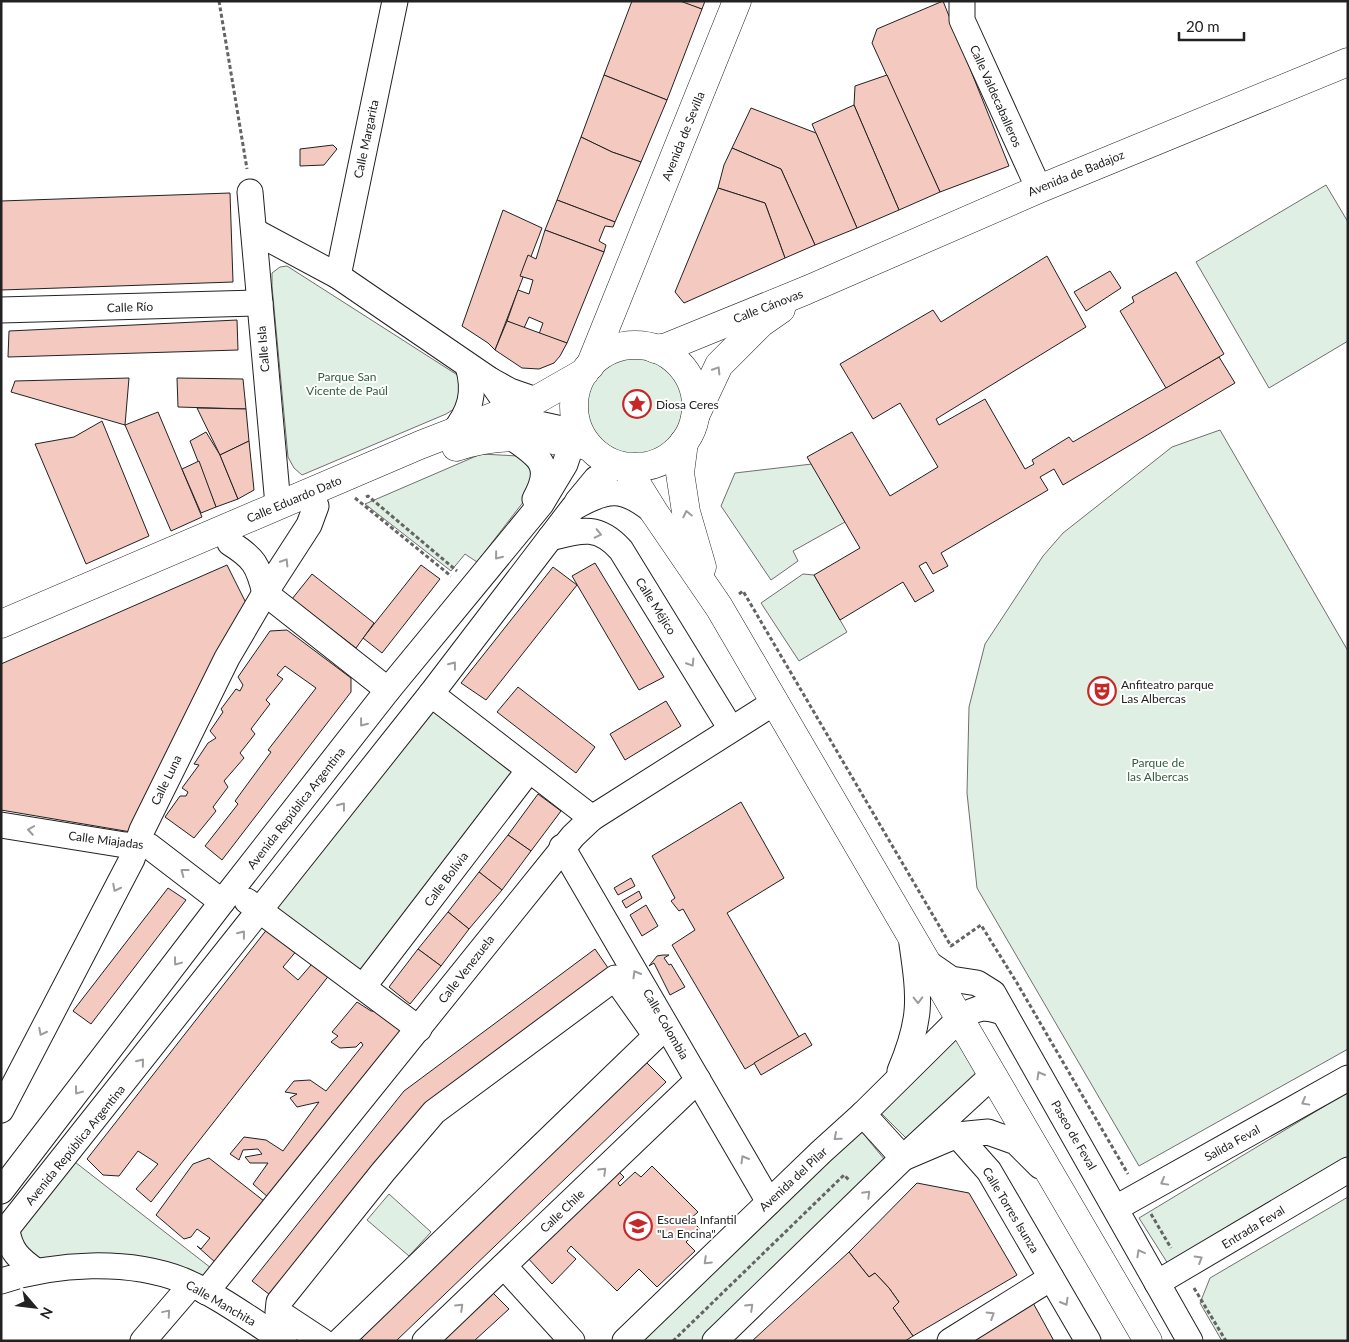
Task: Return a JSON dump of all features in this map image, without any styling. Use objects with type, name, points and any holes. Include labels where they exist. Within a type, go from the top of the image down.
[{"type":"main road","name":"Avenida de Sevilla","points":[[587,369],[629,270],[737,1]]},
{"type":"main road","name":"Avenida de Badajoz","points":[[807,290],[1039,189],[1348,62]]},
{"type":"main road","name":"Avenida de Sevilla","points":[[629,270],[621,307],[628,335],[648,347]]},
{"type":"main road","name":"Calle Cánovas","points":[[648,347],[667,347],[807,290]]},
{"type":"main road","name":"Calle Cánovas","points":[[696,414],[709,383],[725,358],[761,323],[807,290]]},
{"type":"main road","points":[[622,347],[648,347],[675,361],[690,380],[695,397],[696,414],[684,442],[671,456],[656,464],[622,466],[600,456],[578,434],[574,400],[578,385],[587,369],[610,351],[622,347]]},
{"type":"main road","name":"Calle Eduardo Dato","points":[[1,624],[278,505],[536,400],[587,369]]},
{"type":"main road","name":"Calle Eduardo Dato","points":[[1,640],[316,506],[351,499],[477,440],[511,437],[553,438],[578,434]]},
{"type":"main road","points":[[684,442],[680,474],[686,512],[693,540],[715,600]]},
{"type":"main road","points":[[622,466],[715,600],[1148,1341]]},
{"type":"street","name":"Calle Margarita","points":[[338,276],[394,1]]},
{"type":"street","name":"Calle Valdecaballeros","points":[[962,1],[962,20],[1039,189]]},
{"type":"street","name":"Calle Isla","points":[[250,192],[278,505]]},
{"type":"street","points":[[254,231],[338,276],[490,380],[510,391],[536,400]]},
{"type":"street","name":"Calle Río","points":[[1,310],[260,303]]},
{"type":"street","points":[[453,433],[467,414],[471,402],[472,380],[468,366]]},
{"type":"street","points":[[490,380],[511,410],[525,421],[578,434]]},
{"type":"street","name":"Avenida República Argentina","points":[[1,1191],[227,895],[388,690],[553,487],[578,434]]},
{"type":"street","points":[[511,437],[533,452],[542,462],[545,472],[538,494],[518,531]]},
{"type":"street","name":"Avenida República Argentina","points":[[4,1233],[431,694],[596,479],[622,466]]},
{"type":"street","name":"Avenida República Argentina","points":[[573,508],[592,497],[621,492],[637,498],[654,512]]},
{"type":"street","name":"Calle Luna","points":[[1,1110],[138,844],[142,830],[227,658],[265,593],[309,525],[316,506]]},
{"type":"street","name":"Calle Méjico","points":[[550,538],[593,531],[603,534],[612,540],[641,581],[731,729]]},
{"type":"street","points":[[230,542],[252,559],[258,567],[265,593],[388,690]]},
{"type":"street","points":[[431,694],[592,818]]},
{"type":"street","name":"Calle Venezuela","points":[[143,1341],[198,1288],[419,1029],[562,847],[592,818],[775,702]]},
{"type":"street","name":"Calle Bolivia","points":[[362,987],[529,770]]},
{"type":"street","name":"Calle Miajadas","points":[[1,826],[125,845],[138,844],[149,846],[227,895],[260,911]]},
{"type":"street","name":"Calle Colombia","points":[[562,847],[769,1202]]},
{"type":"street","points":[[260,911],[419,1029]]},
{"type":"street","points":[[897,1079],[913,1040],[919,1011],[918,985],[911,934]]},
{"type":"street","name":"Paseo de Feval","points":[[928,963],[951,979],[977,983],[993,994],[1190,1341]]},
{"type":"street","points":[[322,1341],[278,1312],[279,1302],[383,1172],[434,1112],[615,978],[656,1036],[340,1341]]},
{"type":"street","name":"Avenida del Pilar","points":[[625,1341],[769,1202],[864,1114],[960,1018],[970,1011],[989,1006],[1004,1013]]},
{"type":"street","points":[[717,1338],[866,1196],[903,1158],[993,1075]]},
{"type":"street","name":"Salida Feval","points":[[1116,1208],[1348,1078]]},
{"type":"street","name":"Calle Chile","points":[[425,1341],[698,1080]]},
{"type":"street","points":[[864,1114],[903,1158]]},
{"type":"street","points":[[903,1158],[957,1135],[988,1132],[1016,1142],[1054,1180]]},
{"type":"street","name":"Calle Torres Isunza","points":[[957,1135],[990,1171],[1088,1341]]},
{"type":"street","name":"Entrada Feval","points":[[1157,1283],[1348,1170]]},
{"type":"street","points":[[4,1233],[15,1254],[36,1271]]},
{"type":"street","points":[[504,1266],[572,1341]]},
{"type":"street","name":"Calle Manchita","points":[[1,1281],[55,1267],[115,1268],[145,1271],[198,1288],[284,1341]]},
{"type":"street","points":[[950,1341],[1051,1278]]},
{"type":"path","points":[[219,1],[250,192]]},
{"type":"path","points":[[351,499],[368,496],[458,572],[468,571],[474,585]]},
{"type":"path","points":[[351,499],[474,585]]},
{"type":"path","points":[[715,600],[743,591],[951,946],[981,925],[1227,1341]]},
{"type":"path","points":[[673,1341],[844,1175],[866,1196]]},
{"type":"path","points":[[675,1292],[699,1315],[717,1338]]},
{"type":"green space","points":[[1326,185],[1348,222],[1348,341],[1269,388],[1196,262]]},
{"type":"green space","name":"Parque San Vicente de Paúl","points":[[287,266],[459,376],[459,406],[446,414],[302,475],[294,468],[288,457],[272,286],[272,273],[280,267]]},
{"type":"green space","points":[[635,346],[658,350],[678,363],[691,383],[695,406],[691,429],[678,449],[658,462],[635,466],[612,462],[592,449],[579,429],[575,406],[579,383],[592,363],[612,350]]},
{"type":"green space","name":"Parque de las Albercas","points":[[1220,430],[1348,651],[1348,1049],[1139,1166],[977,888],[967,793],[969,707],[985,644],[1043,556],[1063,533],[1172,447]]},
{"type":"green space","points":[[481,454],[518,456],[531,468],[531,492],[477,562],[465,554],[451,571],[365,504]]},
{"type":"green space","points":[[812,464],[845,522],[793,551],[798,561],[771,580],[721,506],[735,473]]},
{"type":"green space","points":[[803,574],[814,575],[847,632],[799,661],[761,603]]},
{"type":"green space","points":[[435,706],[519,771],[364,975],[275,909]]},
{"type":"green space","points":[[955,1037],[979,1073],[909,1141],[880,1112]]},
{"type":"green space","points":[[1348,1092],[1348,1161],[1170,1267],[1139,1218]]},
{"type":"green space","points":[[861,1131],[885,1160],[706,1341],[637,1341],[849,1138]]},
{"type":"green space","points":[[66,1155],[220,1275],[206,1292],[55,1267],[9,1244]]},
{"type":"green space","points":[[389,1194],[431,1232],[409,1256],[367,1220]]},
{"type":"green space","points":[[1348,1197],[1348,1341],[1222,1341],[1200,1303],[1210,1278]]},
{"type":"building","points":[[632,1],[683,1],[702,9],[667,100],[604,75]]},
{"type":"building","points":[[680,1],[705,1],[702,9]]},
{"type":"building","points":[[943,1],[1009,166],[940,192],[872,43],[877,29]]},
{"type":"building","points":[[604,75],[667,100],[641,162],[612,152],[581,137]]},
{"type":"building","points":[[887,75],[940,192],[899,210],[854,105],[855,86]]},
{"type":"building","points":[[854,105],[899,210],[857,228],[812,124]]},
{"type":"building","points":[[751,108],[816,133],[857,228],[815,245],[781,169],[732,148]]},
{"type":"building","points":[[581,137],[612,152],[641,162],[615,222],[557,200]]},
{"type":"building","points":[[333,145],[337,149],[324,165],[300,166],[300,149]]},
{"type":"building","points":[[732,148],[781,169],[815,245],[785,258],[765,203],[718,188],[724,165]]},
{"type":"building","points":[[718,188],[765,203],[785,258],[684,303],[675,292]]},
{"type":"building","points":[[230,193],[233,282],[1,290],[1,201]]},
{"type":"building","points":[[557,200],[615,222],[613,227],[605,226],[599,241],[606,245],[604,252],[545,230]]},
{"type":"building","points":[[503,210],[542,228],[495,350],[488,343],[462,326]]},
{"type":"building","points":[[545,230],[604,252],[567,343],[539,334],[543,323],[529,317],[524,328],[507,321],[518,290],[529,294],[533,280],[520,276],[528,255],[536,259]]},
{"type":"building","points":[[1047,256],[1086,327],[936,419],[939,425],[985,399],[1025,469],[1034,464],[1032,460],[1069,437],[1073,442],[1219,357],[1235,383],[1063,485],[1054,469],[1040,477],[1048,490],[941,553],[948,566],[933,574],[926,562],[919,566],[934,591],[915,602],[903,582],[840,620],[814,575],[860,548],[807,457],[852,432],[890,496],[938,467],[900,403],[873,419],[840,364],[933,310],[941,322]]},
{"type":"building","points":[[1110,271],[1121,288],[1086,311],[1074,292]]},
{"type":"building","points":[[1176,272],[1224,354],[1166,388],[1120,311],[1134,302],[1132,297]]},
{"type":"building","points":[[237,320],[238,350],[8,357],[9,331]]},
{"type":"building","points":[[507,321],[567,343],[554,363],[539,369],[522,368],[495,350]]},
{"type":"building","points":[[129,378],[125,425],[11,392],[15,381]]},
{"type":"building","points":[[177,378],[243,379],[246,409],[178,407]]},
{"type":"building","points":[[197,408],[246,409],[249,441],[220,455]]},
{"type":"building","points":[[158,412],[202,517],[171,531],[125,425]]},
{"type":"building","points":[[102,421],[149,536],[86,564],[35,444],[74,437]]},
{"type":"building","points":[[206,432],[220,455],[238,499],[216,507],[190,441]]},
{"type":"building","points":[[249,441],[254,490],[238,499],[220,455]]},
{"type":"building","points":[[199,461],[216,507],[201,513],[182,469]]},
{"type":"building","points":[[595,563],[664,677],[639,690],[572,576]]},
{"type":"building","points":[[227,565],[246,603],[131,832],[1,810],[1,664]]},
{"type":"building","points":[[421,565],[440,579],[382,653],[363,638]]},
{"type":"building","points":[[553,567],[577,585],[486,700],[461,683]]},
{"type":"building","points":[[312,574],[374,623],[356,648],[292,599]]},
{"type":"building","points":[[287,630],[351,678],[351,692],[222,860],[205,846],[238,804],[235,801],[271,752],[268,750],[316,688],[285,666],[277,675],[283,679],[266,700],[270,704],[251,729],[255,734],[240,753],[244,758],[224,781],[228,787],[213,807],[216,811],[194,838],[165,817],[180,796],[186,796],[188,792],[182,788],[199,765],[194,764],[208,743],[216,738],[210,731],[223,712],[221,709],[236,689],[240,691],[243,685],[238,677],[270,631]]},
{"type":"building","points":[[518,687],[595,747],[576,773],[497,712]]},
{"type":"building","points":[[666,701],[681,726],[625,760],[610,734]]},
{"type":"building","points":[[538,794],[561,811],[531,851],[508,835]]},
{"type":"building","points":[[741,802],[784,878],[727,913],[799,1037],[745,1069],[672,945],[695,930],[683,909],[679,911],[671,901],[675,898],[652,856]]},
{"type":"building","points":[[508,835],[531,851],[502,890],[479,872]]},
{"type":"building","points":[[479,872],[502,890],[469,929],[448,912]]},
{"type":"building","points":[[631,878],[635,886],[618,895],[614,888]]},
{"type":"building","points":[[168,888],[186,900],[91,1024],[73,1011]]},
{"type":"building","points":[[639,891],[642,898],[626,908],[622,901]]},
{"type":"building","points":[[646,905],[658,926],[642,936],[630,915]]},
{"type":"building","points":[[448,912],[469,929],[441,966],[418,949]]},
{"type":"building","points":[[268,928],[303,943],[283,967],[298,980],[318,957],[334,969],[151,1202],[136,1189],[158,1164],[138,1151],[119,1176],[103,1175],[87,1159]]},
{"type":"building","points":[[418,949],[441,966],[410,1004],[389,987]]},
{"type":"building","points":[[595,949],[615,978],[420,1127],[279,1302],[252,1281],[404,1091]]},
{"type":"building","points":[[669,955],[664,958],[669,965],[671,964],[685,987],[670,995],[654,963],[649,966],[657,956]]},
{"type":"building","points":[[357,1002],[371,1011],[389,1012],[407,1026],[269,1198],[253,1184],[268,1163],[250,1163],[245,1157],[262,1154],[258,1149],[243,1150],[239,1160],[230,1154],[244,1137],[266,1140],[283,1151],[319,1102],[297,1107],[290,1098],[297,1094],[285,1092],[294,1081],[310,1080],[326,1091],[363,1045],[361,1042],[356,1047],[340,1048],[331,1042],[338,1036],[332,1032]]},
{"type":"building","points":[[805,1033],[812,1045],[761,1075],[754,1063]]},
{"type":"building","points":[[645,1061],[666,1082],[396,1341],[364,1341],[358,1335]]},
{"type":"building","points":[[209,1158],[264,1201],[216,1263],[197,1246],[201,1249],[210,1238],[197,1229],[191,1237],[184,1239],[156,1215],[193,1164]]},
{"type":"building","points":[[652,1166],[698,1212],[690,1219],[700,1229],[686,1242],[695,1251],[657,1287],[639,1269],[617,1291],[571,1246],[567,1251],[576,1259],[552,1284],[525,1255],[616,1169],[624,1177],[618,1183],[620,1186],[635,1172],[641,1177]]},
{"type":"building","points":[[917,1183],[969,1193],[1017,1275],[913,1336],[893,1308],[899,1302],[889,1288],[875,1273],[869,1277],[849,1252]]},
{"type":"building","points":[[849,1252],[869,1277],[875,1273],[889,1288],[899,1302],[893,1308],[913,1336],[905,1341],[752,1341]]},
{"type":"building","points":[[492,1292],[509,1309],[474,1341],[442,1341]]},
{"type":"building","points":[[1032,1301],[1054,1341],[971,1341]]},
{"type":"place","name":"Diosa Ceres","points":[[637,404]]},
{"type":"place","name":"Anfiteatro parque Las Albercas","points":[[1102,691]]},
{"type":"place","name":"Escuela Infantil \"La Encina\"","points":[[638,1226]]}]
